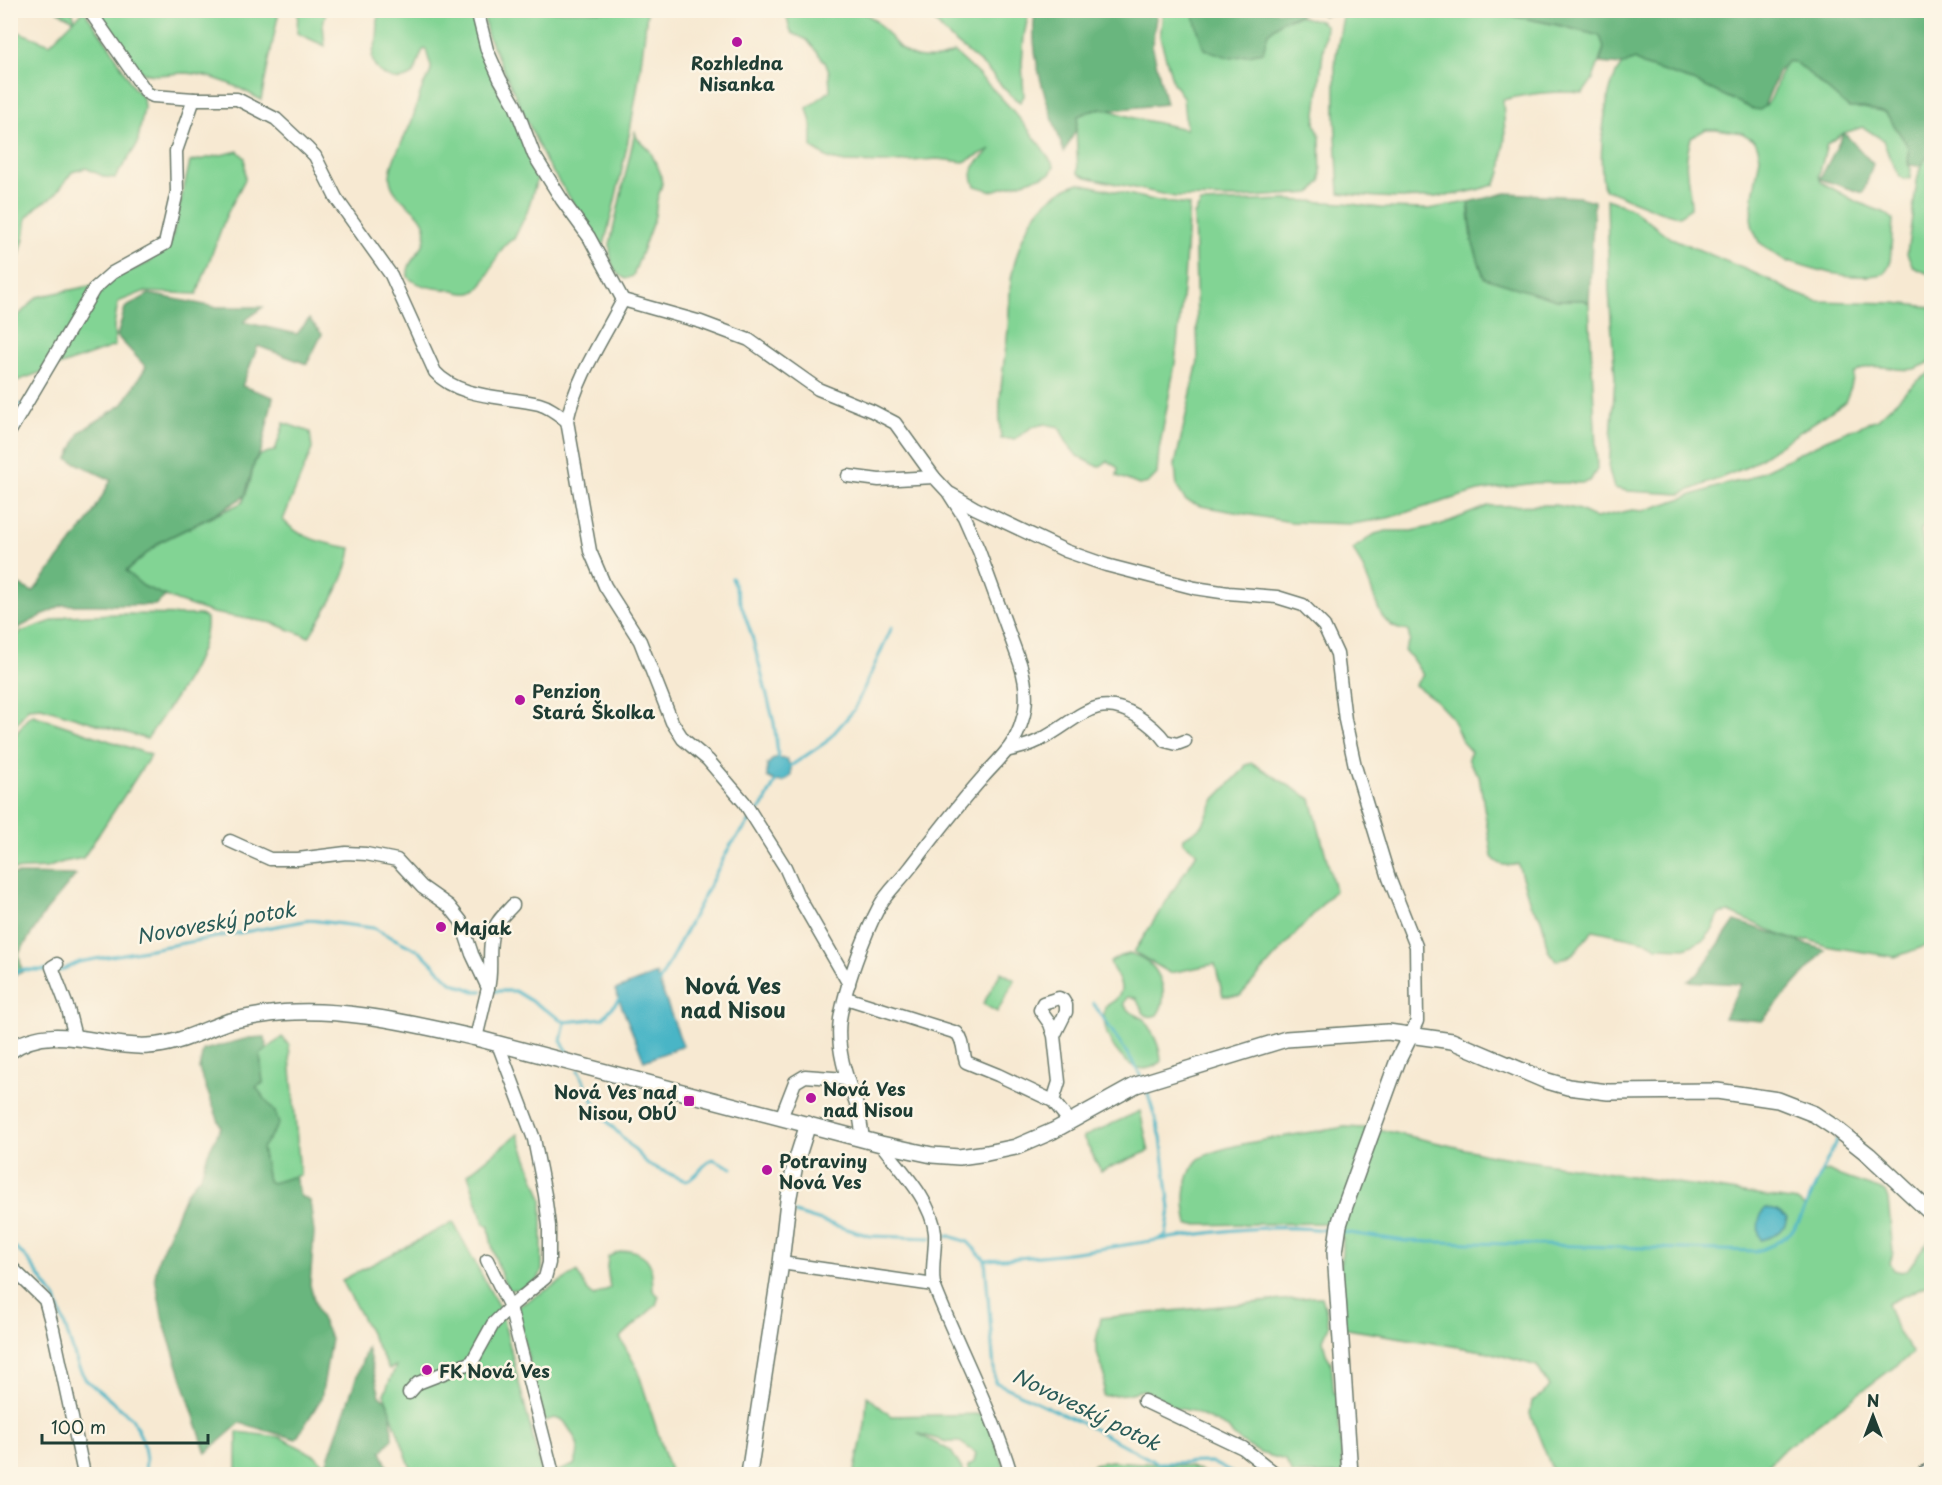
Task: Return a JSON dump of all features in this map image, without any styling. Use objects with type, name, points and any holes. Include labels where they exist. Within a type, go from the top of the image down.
[{"type":"street","points":[[89,10],[147,93],[153,96],[194,99],[237,99],[276,119],[315,156],[336,198],[391,275],[435,372],[443,381],[495,398],[541,404],[555,411],[567,421]]},
{"type":"street","points":[[477,10],[487,50],[515,105],[534,155],[562,200],[589,237],[623,300],[701,322],[748,340],[818,389],[895,423],[934,477],[948,492],[964,517],[1024,677],[1026,708],[1009,750],[983,776],[880,906],[849,984],[840,1020],[840,1042],[846,1079],[857,1105],[863,1138]]},
{"type":"street","points":[[10,431],[94,289],[112,273],[165,244],[177,192],[176,151],[194,99]]},
{"type":"street","points":[[623,300],[571,401],[567,421],[590,551],[605,586],[640,641],[672,722],[683,739],[708,760],[744,802],[785,867],[849,984]]},
{"type":"street","points":[[848,476],[879,480],[934,477]]},
{"type":"street","points":[[948,492],[975,508],[1066,551],[1106,565],[1195,588],[1277,597],[1303,605],[1324,626],[1337,654],[1346,728],[1361,788],[1389,878],[1416,946],[1417,1022],[1398,1060],[1345,1206],[1339,1225],[1335,1252],[1350,1474]]},
{"type":"street","points":[[964,517],[975,508]]},
{"type":"street","points":[[1009,750],[1041,740],[1090,709],[1114,705],[1143,720],[1165,741],[1177,744],[1185,741]]},
{"type":"street","points":[[230,841],[270,859],[298,859],[346,853],[397,860],[422,887],[449,906],[457,915],[488,988]]},
{"type":"street","points":[[476,1038],[491,977],[490,951],[493,930],[513,905]]},
{"type":"street","points":[[57,964],[52,967],[68,1008],[75,1037]]},
{"type":"street","points":[[846,998],[957,1033],[963,1041],[966,1062],[1053,1101],[1070,1122]]},
{"type":"street","points":[[10,1051],[30,1041],[47,1038],[75,1037],[131,1046],[163,1045],[229,1022],[264,1015],[336,1014],[421,1025],[881,1144],[932,1155],[959,1157],[1016,1146],[1070,1122],[1136,1084],[1286,1039],[1388,1032],[1452,1041],[1544,1080],[1568,1087],[1608,1092],[1717,1091],[1778,1100],[1814,1114],[1835,1128],[1869,1155],[1932,1214]]},
{"type":"street","points":[[1053,1101],[1059,1082],[1054,1036]]},
{"type":"street","points":[[409,1393],[418,1383],[472,1362],[493,1324],[545,1278],[549,1263],[549,1226],[534,1139],[498,1044]]},
{"type":"street","points":[[781,1118],[795,1082],[805,1076],[846,1079]]},
{"type":"street","points":[[749,1474],[781,1263],[787,1208],[795,1165],[808,1124]]},
{"type":"street","points":[[881,1144],[920,1196],[933,1221],[934,1284],[994,1422],[1011,1474]]},
{"type":"street","points":[[487,1260],[510,1307],[552,1474]]},
{"type":"street","points":[[781,1263],[934,1284]]},
{"type":"street","points":[[10,1266],[45,1300],[84,1474]]},
{"type":"street","points":[[1144,1401],[1243,1448],[1276,1474]]},
{"type":"street","points":[[1921,1474],[1932,1469]]},
{"type":"green space","points":[[856,10],[871,17],[904,52],[913,56],[936,58],[954,52],[995,91],[1033,135],[1054,166],[1050,174],[992,191],[975,186],[972,173],[976,164],[991,149],[964,162],[937,159],[885,163],[845,162],[830,159],[812,148],[812,126],[807,108],[830,91],[829,72],[825,62],[807,40],[792,33],[786,11]]},
{"type":"green space","points":[[1192,10],[1340,11],[1323,16],[1317,11],[1309,11],[1282,21],[1268,33],[1263,52],[1231,58],[1204,49]]},
{"type":"green space","points":[[57,11],[72,11],[75,19],[84,11],[111,48],[133,87],[143,97],[144,108],[137,145],[115,178],[105,177],[86,168],[72,172],[55,195],[27,217],[24,238],[11,286],[11,29],[50,44],[74,20]]},
{"type":"green space","points":[[96,11],[279,11],[261,100],[234,86],[206,76],[186,73],[163,75],[140,71],[127,60]]},
{"type":"green space","points":[[298,11],[326,11],[323,24],[325,46],[297,33]]},
{"type":"green space","points":[[378,11],[472,11],[484,58],[538,176],[527,212],[514,239],[502,249],[483,284],[471,293],[429,287],[408,277],[410,264],[424,242],[425,227],[418,214],[394,190],[390,175],[393,162],[411,123],[431,67],[426,49],[423,50],[414,72],[404,79],[391,78],[375,67],[372,58],[377,39]]},
{"type":"green space","points":[[483,11],[647,11],[630,129],[604,245],[600,244],[546,162],[487,34]]},
{"type":"green space","points":[[934,11],[1029,11],[1022,64],[1024,96],[1020,102],[1006,91],[980,62],[944,32],[932,17]]},
{"type":"green space","points":[[1035,11],[1157,11],[1152,45],[1166,104],[1098,110],[1078,116],[1076,130],[1064,152],[1046,100],[1037,64],[1034,47]]},
{"type":"green space","points":[[1163,11],[1192,11],[1204,49],[1268,33],[1282,21],[1298,16],[1320,21],[1326,26],[1315,123],[1320,137],[1321,181],[1311,193],[1240,198],[1175,197],[1086,177],[1078,173],[1076,127],[1078,116],[1089,111],[1106,109],[1134,118],[1186,129],[1183,97],[1173,83],[1160,37]]},
{"type":"green space","points":[[1344,11],[1484,11],[1600,36],[1604,47],[1593,79],[1583,93],[1543,93],[1503,100],[1505,136],[1501,173],[1494,185],[1475,191],[1437,197],[1398,198],[1339,193],[1335,61]]},
{"type":"green space","points":[[1504,11],[1931,11],[1931,151],[1921,166],[1909,165],[1908,146],[1886,113],[1864,108],[1849,108],[1798,64],[1788,61],[1779,70],[1764,107],[1760,110],[1753,109],[1693,81],[1643,65],[1635,59],[1622,65],[1600,63],[1604,47],[1600,36],[1513,16]]},
{"type":"green space","points":[[1635,59],[1643,65],[1693,81],[1753,109],[1767,104],[1783,67],[1788,61],[1798,64],[1849,108],[1864,108],[1886,113],[1908,146],[1910,178],[1903,179],[1900,176],[1883,140],[1863,127],[1844,133],[1827,144],[1819,176],[1821,182],[1893,219],[1890,263],[1885,273],[1849,276],[1824,272],[1789,261],[1788,263],[1759,242],[1751,218],[1760,157],[1755,141],[1742,133],[1706,129],[1691,138],[1686,164],[1691,208],[1679,216],[1662,212],[1604,189],[1602,143],[1610,90],[1622,65]]},
{"type":"green space","points":[[635,132],[637,138],[650,151],[660,172],[662,184],[655,216],[633,276],[626,279],[614,269],[610,244]]},
{"type":"green space","points":[[1844,133],[1873,164],[1863,193],[1820,179]]},
{"type":"green space","points":[[238,151],[245,158],[245,179],[226,216],[197,294],[143,292],[118,302],[114,326],[115,346],[11,383],[11,323],[37,297],[99,284],[148,263],[171,242],[190,162]]},
{"type":"green space","points":[[1931,151],[1931,275],[1913,267],[1907,253],[1917,181],[1921,166]]},
{"type":"green space","points":[[1079,183],[1158,201],[1189,205],[1175,364],[1159,450],[1157,474],[1148,483],[1139,485],[1117,476],[1118,468],[1108,461],[1099,467],[1077,456],[1059,427],[1045,424],[1032,427],[1015,439],[1001,439],[1001,388],[1011,282],[1020,244],[1041,207],[1064,189]]},
{"type":"green space","points":[[1506,193],[1579,197],[1594,201],[1589,303],[1584,300],[1557,300],[1484,278],[1472,240],[1469,202]]},
{"type":"green space","points":[[1607,199],[1632,209],[1669,237],[1816,301],[1894,303],[1931,307],[1931,362],[1906,370],[1877,366],[1862,369],[1854,374],[1845,402],[1747,467],[1681,494],[1614,488],[1609,470],[1615,378],[1609,290]]},
{"type":"green space","points":[[1286,200],[1345,203],[1380,208],[1428,209],[1468,202],[1472,240],[1484,278],[1557,300],[1584,300],[1589,303],[1597,469],[1590,481],[1535,483],[1478,491],[1388,518],[1352,524],[1291,522],[1201,506],[1185,500],[1177,487],[1175,465],[1198,361],[1194,215],[1201,203]]},
{"type":"green space","points":[[149,294],[215,307],[263,307],[243,322],[297,334],[309,319],[322,334],[307,364],[258,346],[242,386],[273,397],[262,448],[255,460],[245,496],[214,515],[160,542],[126,571],[143,586],[166,596],[155,605],[62,605],[11,632],[11,581],[33,592],[89,520],[111,480],[68,459],[80,432],[123,404],[146,367],[117,336],[125,308]]},
{"type":"green space","points":[[1931,372],[1931,523],[1921,529],[1924,551],[1925,534],[1931,528],[1931,556],[1927,553],[1932,557],[1931,944],[1895,957],[1826,946],[1810,940],[1797,941],[1729,912],[1719,914],[1713,929],[1704,940],[1685,948],[1657,947],[1648,942],[1594,930],[1573,953],[1556,960],[1548,950],[1542,921],[1531,905],[1518,864],[1504,865],[1492,857],[1479,776],[1468,758],[1471,752],[1463,743],[1452,718],[1434,699],[1415,685],[1423,675],[1404,651],[1410,640],[1408,631],[1398,629],[1385,620],[1353,549],[1375,534],[1386,531],[1412,531],[1440,525],[1488,506],[1555,505],[1577,509],[1596,518],[1632,510],[1643,511],[1745,480],[1826,440],[1877,419],[1916,382]]},
{"type":"green space","points":[[284,423],[310,432],[312,449],[283,520],[297,532],[306,536],[351,548],[340,584],[309,637],[272,623],[213,613],[177,601],[143,586],[126,572],[160,542],[243,502],[256,460],[262,454],[275,451]]},
{"type":"green space","points":[[200,615],[206,618],[201,649],[186,682],[147,739],[41,707],[28,708],[11,732],[11,648],[20,632],[67,616]]},
{"type":"green space","points":[[33,715],[151,755],[83,858],[46,868],[11,870],[11,741],[28,717]]},
{"type":"green space","points":[[1252,763],[1311,799],[1335,890],[1240,996],[1223,996],[1215,964],[1170,973],[1134,952],[1197,853],[1183,842],[1184,838],[1202,826],[1215,799],[1246,765]]},
{"type":"green space","points":[[11,874],[76,875],[46,911],[19,953],[22,972],[11,977]]},
{"type":"green space","points":[[1735,921],[1825,950],[1762,1021],[1724,1018],[1741,984],[1688,981],[1698,974]]},
{"type":"green space","points":[[1129,954],[1147,962],[1154,969],[1163,987],[1162,1006],[1157,1015],[1146,1015],[1136,998],[1127,997],[1124,1003],[1129,1011],[1144,1019],[1157,1044],[1161,1061],[1149,1068],[1141,1069],[1127,1062],[1110,1041],[1104,1024],[1105,1007],[1117,998],[1121,989],[1110,962]]},
{"type":"green space","points":[[1001,972],[1015,980],[997,1012],[983,1004]]},
{"type":"green space","points":[[265,1037],[267,1049],[260,1055],[263,1083],[256,1087],[275,1112],[279,1124],[262,1148],[268,1181],[272,1183],[295,1176],[300,1196],[310,1201],[314,1233],[310,1285],[317,1310],[331,1339],[321,1399],[296,1439],[240,1423],[206,1453],[163,1320],[155,1277],[158,1260],[186,1193],[201,1175],[208,1153],[221,1127],[199,1069],[203,1050],[249,1038]]},
{"type":"green space","points":[[282,1037],[289,1045],[300,1175],[272,1183],[268,1181],[262,1148],[256,1087],[263,1083],[260,1055]]},
{"type":"green space","points":[[1140,1111],[1149,1151],[1101,1171],[1083,1137]]},
{"type":"green space","points":[[1345,1127],[1378,1129],[1491,1155],[1797,1201],[1805,1207],[1821,1173],[1828,1170],[1885,1191],[1888,1199],[1893,1253],[1890,1263],[1894,1270],[1902,1272],[1908,1269],[1931,1237],[1931,1283],[1887,1304],[1896,1329],[1913,1353],[1781,1451],[1757,1474],[1751,1469],[1743,1474],[1554,1474],[1530,1414],[1532,1401],[1543,1394],[1549,1386],[1537,1366],[1489,1352],[1341,1328],[1340,1275],[1343,1239],[1331,1223],[1188,1225],[1185,1201],[1186,1184],[1191,1169],[1205,1156],[1242,1144]]},
{"type":"green space","points":[[518,1134],[542,1199],[542,1270],[538,1280],[520,1289],[508,1290],[491,1244],[489,1227],[484,1224],[468,1174]]},
{"type":"green space","points":[[453,1222],[501,1311],[542,1474],[413,1474],[384,1394],[396,1366],[389,1369],[342,1280]]},
{"type":"green space","points":[[630,1250],[648,1260],[652,1270],[653,1291],[659,1296],[656,1305],[620,1338],[637,1368],[671,1474],[556,1474],[574,1465],[578,1447],[564,1421],[554,1418],[545,1421],[531,1372],[517,1307],[577,1272],[588,1291],[594,1296],[610,1288],[608,1257]]},
{"type":"green space","points":[[1322,1297],[1329,1326],[1323,1340],[1326,1354],[1331,1362],[1334,1393],[1337,1393],[1343,1474],[1293,1474],[1285,1460],[1260,1453],[1241,1442],[1228,1428],[1192,1411],[1175,1408],[1154,1394],[1143,1390],[1103,1396],[1105,1376],[1096,1350],[1101,1318]]},
{"type":"green space","points":[[367,1347],[380,1396],[386,1400],[391,1411],[392,1439],[381,1452],[391,1474],[340,1474],[326,1465]]},
{"type":"green space","points":[[867,1396],[891,1416],[985,1414],[1007,1474],[971,1474],[968,1466],[974,1462],[976,1453],[960,1442],[947,1442],[917,1433],[951,1451],[965,1474],[854,1474],[865,1425]]},
{"type":"green space","points":[[237,1432],[280,1437],[316,1456],[332,1474],[237,1474]]},
{"type":"green space","points":[[1111,1461],[1189,1466],[1207,1474],[1085,1474],[1094,1464]]},
{"type":"water","points":[[774,758],[787,759],[791,768],[791,776],[783,782],[767,777],[767,765]]},
{"type":"water","points":[[656,974],[683,1046],[644,1061],[615,990]]},
{"type":"water","points":[[1766,1208],[1777,1211],[1787,1218],[1784,1227],[1778,1233],[1761,1240],[1759,1223]]},
{"type":"waterway","points":[[10,403],[22,405]]},
{"type":"waterway","points":[[732,578],[752,636],[774,723],[779,762]]},
{"type":"waterway","points":[[789,767],[826,742],[854,710],[892,627]]},
{"type":"waterway","points":[[755,815],[763,806],[776,780]]},
{"type":"waterway","points":[[658,984],[730,846],[751,820]]},
{"type":"waterway","name":"Novoveský potok","points":[[56,970],[60,971],[79,962],[310,920],[373,928],[421,952],[451,982],[474,991],[482,991]]},
{"type":"waterway","name":"Novoveský potok","points":[[10,976],[21,970],[49,970]]},
{"type":"waterway","name":"Novoveský potok","points":[[492,991],[515,991],[565,1022],[561,1041],[571,1056]]},
{"type":"waterway","points":[[565,1022],[603,1018],[620,998]]},
{"type":"waterway","points":[[1093,1003],[1141,1077]]},
{"type":"waterway","name":"Novoveský potok","points":[[578,1070],[600,1114],[649,1165],[686,1181],[694,1177],[713,1159],[732,1168]]},
{"type":"waterway","points":[[1146,1088],[1161,1137],[1170,1209],[1166,1235],[1161,1238]]},
{"type":"waterway","points":[[1342,1232],[1405,1241],[1757,1251],[1779,1241],[1797,1225],[1837,1139]]},
{"type":"waterway","name":"Novoveský potok","points":[[795,1213],[870,1236],[932,1238]]},
{"type":"waterway","points":[[985,1260],[1094,1250],[1232,1230],[1282,1228],[1332,1231]]},
{"type":"waterway","name":"Novoveský potok","points":[[938,1237],[950,1236],[968,1242],[985,1260],[995,1382],[1094,1429],[1157,1463],[1211,1462],[1234,1474]]},
{"type":"waterway","points":[[10,1244],[25,1256],[56,1299],[78,1366],[86,1380],[132,1418],[143,1441],[146,1459],[145,1474]]},
{"type":"place","name":"Rozhledna Nisanka","points":[[737,42]]},
{"type":"place","name":"Penzion Stará Školka","points":[[520,700]]},
{"type":"place","name":"Majak","points":[[441,927]]},
{"type":"place","name":"Nová Ves nad Nisou","points":[[811,1098]]},
{"type":"place","name":"Nová Ves nad Nisou, ObÚ","points":[[689,1101]]},
{"type":"place","name":"Potraviny Nová Ves","points":[[767,1170]]},
{"type":"place","name":"FK Nová Ves","points":[[427,1370]]},
{"type":"district","name":"Nová Ves nad Nisou","points":[[733,997]]}]
